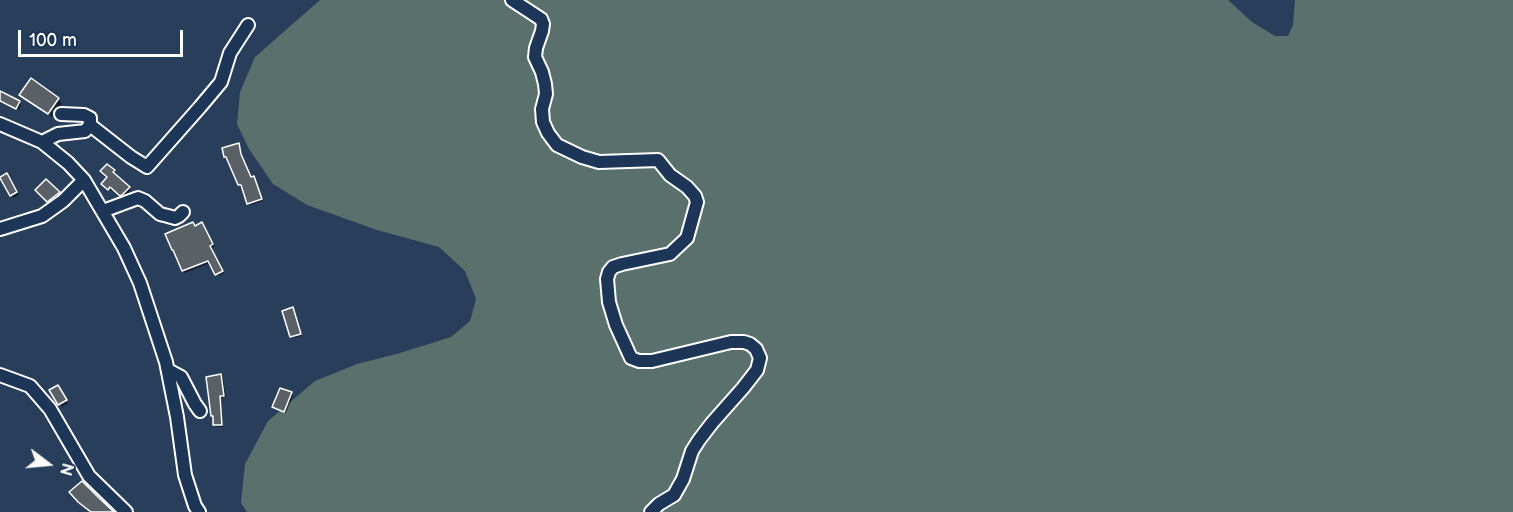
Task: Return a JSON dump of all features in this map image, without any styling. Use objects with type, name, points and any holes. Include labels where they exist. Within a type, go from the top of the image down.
[{"type":"street","points":[[512,0],[541,19],[543,24],[535,57],[545,84],[543,122],[557,145],[582,158],[599,162],[658,160],[670,175],[687,187],[697,202],[687,238],[676,250],[670,254],[622,264],[613,267],[609,272],[607,279],[609,302],[616,325],[631,358],[639,361],[652,361],[731,342],[750,344],[756,349],[760,358],[758,370],[711,423],[692,451],[683,479],[674,495],[651,512]]},
{"type":"street","points":[[90,125],[147,167],[220,82],[230,53],[248,25]]},
{"type":"street","points":[[42,142],[58,134],[85,131],[90,125],[90,118],[84,115],[61,114]]},
{"type":"street","points":[[0,124],[42,142],[68,163],[84,180],[124,248],[140,283],[168,370],[185,475],[199,512]]},
{"type":"street","points":[[0,229],[42,216],[63,201],[84,180]]},
{"type":"street","points":[[103,211],[138,198],[160,214],[175,218],[183,212]]},
{"type":"street","points":[[168,370],[181,377],[200,411]]},
{"type":"street","points":[[0,375],[30,386],[50,409],[89,476],[126,512]]},
{"type":"green space","points":[[320,0],[1228,0],[1252,22],[1275,36],[1288,36],[1293,25],[1295,0],[1513,0],[1513,512],[247,512],[241,503],[245,464],[268,421],[315,381],[357,364],[451,337],[470,321],[476,299],[465,271],[439,247],[377,230],[307,205],[273,184],[249,149],[237,124],[240,92],[255,57]]},
{"type":"building","points":[[31,78],[59,98],[48,114],[19,95]]},
{"type":"building","points":[[0,91],[20,101],[16,109],[0,101]]},
{"type":"building","points":[[239,143],[241,154],[251,177],[254,176],[262,199],[247,204],[241,185],[238,185],[222,148]]},
{"type":"building","points":[[107,164],[130,187],[120,196],[110,187],[108,190],[101,184],[107,177],[100,171]]},
{"type":"building","points":[[7,173],[17,192],[10,196],[0,178]]},
{"type":"building","points":[[46,179],[60,192],[47,202],[35,190]]},
{"type":"building","points":[[193,222],[195,226],[202,222],[213,244],[210,246],[223,271],[215,275],[208,261],[182,271],[165,234]]},
{"type":"building","points":[[293,307],[301,334],[290,337],[282,311]]},
{"type":"building","points":[[221,374],[224,396],[220,396],[222,425],[213,425],[206,377]]},
{"type":"building","points":[[58,385],[67,400],[58,405],[49,390]]},
{"type":"building","points":[[280,388],[292,392],[284,412],[272,407]]},
{"type":"building","points":[[82,481],[114,512],[91,512],[78,502],[69,492]]}]
